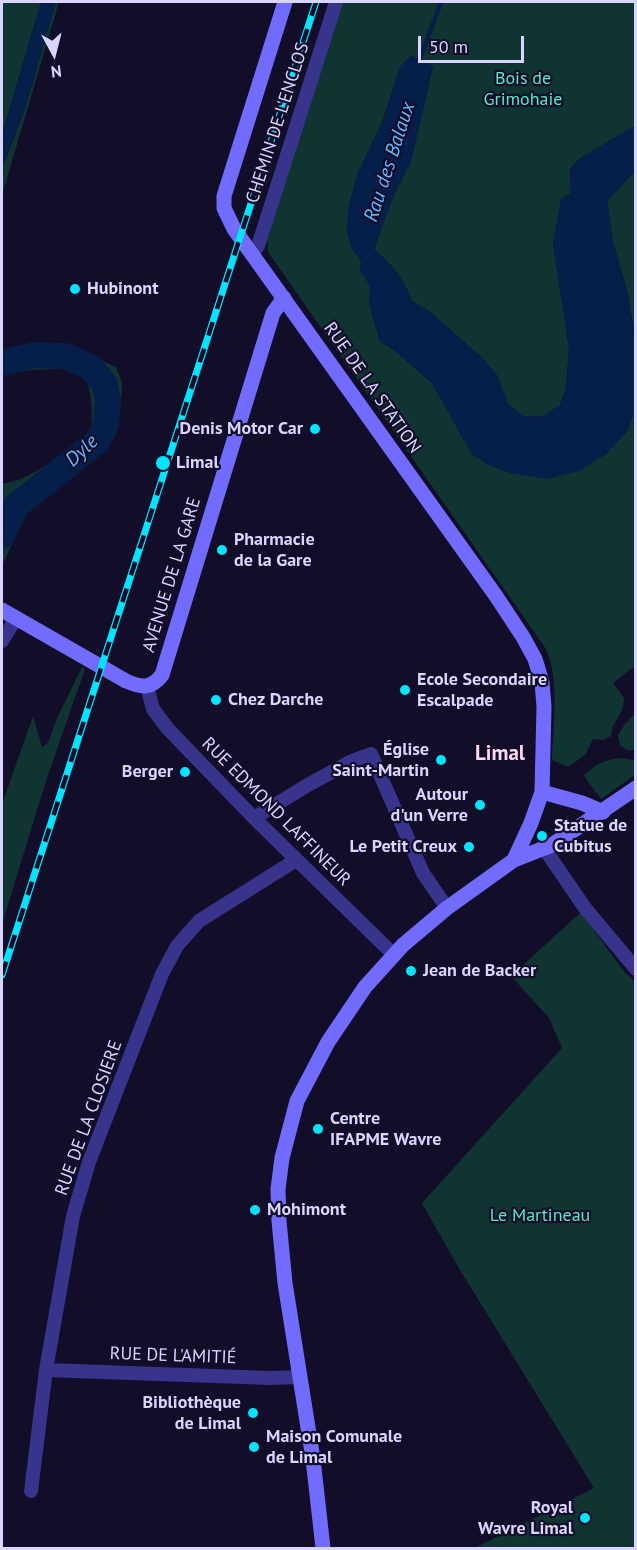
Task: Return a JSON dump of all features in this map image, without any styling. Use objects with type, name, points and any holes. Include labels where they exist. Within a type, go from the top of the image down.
[{"type":"main road","name":"RUE DE LA STATION","points":[[285,2],[224,196],[224,208],[229,220],[496,596],[531,651],[542,682],[544,707],[542,792],[514,860]]},
{"type":"main road","name":"AVENUE DE LA GARE","points":[[147,686],[155,683],[162,675],[273,313],[284,298]]},
{"type":"main road","points":[[2,610],[126,681],[135,685],[147,686]]},
{"type":"main road","points":[[323,1548],[314,1459],[285,1284],[279,1221],[278,1189],[282,1158],[297,1101],[328,1042],[365,987],[393,954],[447,909],[514,860],[552,845],[636,788]]},
{"type":"main road","points":[[542,792],[582,803],[603,812]]},
{"type":"street","name":"CHEMIN DE L'ENCLOS","points":[[252,253],[258,246],[336,2]]},
{"type":"street","points":[[2,641],[16,618]]},
{"type":"street","name":"RUE EDMOND LAFFINEUR","points":[[147,686],[153,709],[168,729],[254,818],[393,954]]},
{"type":"street","points":[[254,818],[315,781],[352,761],[371,754],[423,873],[447,909]]},
{"type":"street","points":[[544,848],[585,908],[636,969]]},
{"type":"street","name":"RUE DE LA CLOSIERE","points":[[31,1491],[46,1370],[73,1216],[89,1162],[162,974],[177,946],[199,921],[296,860]]},
{"type":"street","name":"RUE DE L'AMITIÉ","points":[[46,1370],[270,1378],[299,1377]]},
{"type":"green space","points":[[2,2],[41,2],[2,135]]},
{"type":"green space","points":[[56,2],[59,2],[2,195],[2,168],[24,112]]},
{"type":"green space","name":"Bois de Grimohaie","points":[[342,2],[635,2],[635,126],[579,159],[570,169],[571,193],[553,243],[569,348],[566,389],[560,405],[544,416],[524,417],[508,404],[497,375],[480,356],[429,311],[412,301],[397,273],[374,249],[392,199],[411,161],[433,66],[400,67],[373,143],[351,247],[361,261],[361,271],[369,284],[369,303],[380,341],[432,383],[472,454],[489,465],[605,455],[628,430],[635,408],[635,666],[613,683],[624,698],[623,708],[613,726],[611,736],[603,740],[593,739],[585,755],[568,767],[552,760],[554,690],[546,649],[268,252],[267,234]]},
{"type":"green space","points":[[635,171],[635,337],[627,291],[613,242],[607,201]]},
{"type":"green space","points":[[76,349],[116,367],[122,382],[121,404],[115,427],[102,445],[30,503],[2,566],[2,484],[21,479],[57,460],[70,456],[92,431],[92,408],[83,371],[67,368],[2,372],[2,356]]},
{"type":"green space","points":[[82,667],[85,669],[46,781],[2,924],[2,804],[33,716],[42,747],[48,743],[57,718]]},
{"type":"green space","points":[[635,713],[635,750],[627,750],[620,746],[618,735]]},
{"type":"green space","points":[[618,758],[635,760],[635,775],[601,799],[584,776],[599,764]]},
{"type":"green space","name":"Le Martineau","points":[[581,912],[622,969],[635,982],[635,1548],[475,1548],[594,1488],[457,1265],[422,1203],[562,1048],[549,1018],[511,976]]},
{"type":"water","points":[[41,2],[56,2],[24,112],[2,168],[2,135]]},
{"type":"water","points":[[411,55],[433,66],[411,161],[392,199],[374,249],[397,273],[412,301],[429,311],[480,356],[497,375],[508,404],[524,417],[544,416],[560,405],[566,389],[569,348],[553,243],[561,199],[571,193],[570,170],[579,159],[635,126],[635,171],[607,201],[613,242],[627,291],[635,337],[636,408],[628,430],[605,455],[579,471],[547,479],[510,473],[489,465],[472,454],[432,383],[380,341],[369,303],[369,284],[360,271],[361,261],[351,247],[347,232],[348,209],[357,174],[383,120],[400,67]]},
{"type":"waterway","name":"Rau des Balaux","points":[[419,62],[441,2]]},
{"type":"waterway","name":"Dyle","points":[[2,363],[34,355],[65,356],[92,368],[105,385],[108,401],[106,425],[98,441],[16,506],[2,536]]},
{"type":"railway","points":[[2,975],[316,2]]},
{"type":"place","name":"Hubinont","points":[[75,289]]},
{"type":"place","name":"Denis Motor Car","points":[[315,429]]},
{"type":"place","name":"Limal","points":[[163,463]]},
{"type":"place","name":"Pharmacie de la Gare","points":[[222,550]]},
{"type":"place","name":"Ecole Secondaire Escalpade","points":[[405,690]]},
{"type":"place","name":"Chez Darche","points":[[216,700]]},
{"type":"place","name":"Église Saint-Martin","points":[[441,760]]},
{"type":"place","name":"Berger","points":[[185,772]]},
{"type":"place","name":"Autour d'un Verre","points":[[480,805]]},
{"type":"place","name":"Statue de Cubitus","points":[[542,836]]},
{"type":"place","name":"Le Petit Creux","points":[[469,847]]},
{"type":"place","name":"Jean de Backer","points":[[411,971]]},
{"type":"place","name":"Centre IFAPME Wavre","points":[[318,1129]]},
{"type":"place","name":"Mohimont","points":[[255,1210]]},
{"type":"place","name":"Bibliothèque de Limal","points":[[253,1413]]},
{"type":"place","name":"Maison Comunale de Limal","points":[[254,1447]]},
{"type":"place","name":"Royal Wavre Limal","points":[[585,1518]]},
{"type":"district","name":"Limal","points":[[500,754]]}]
